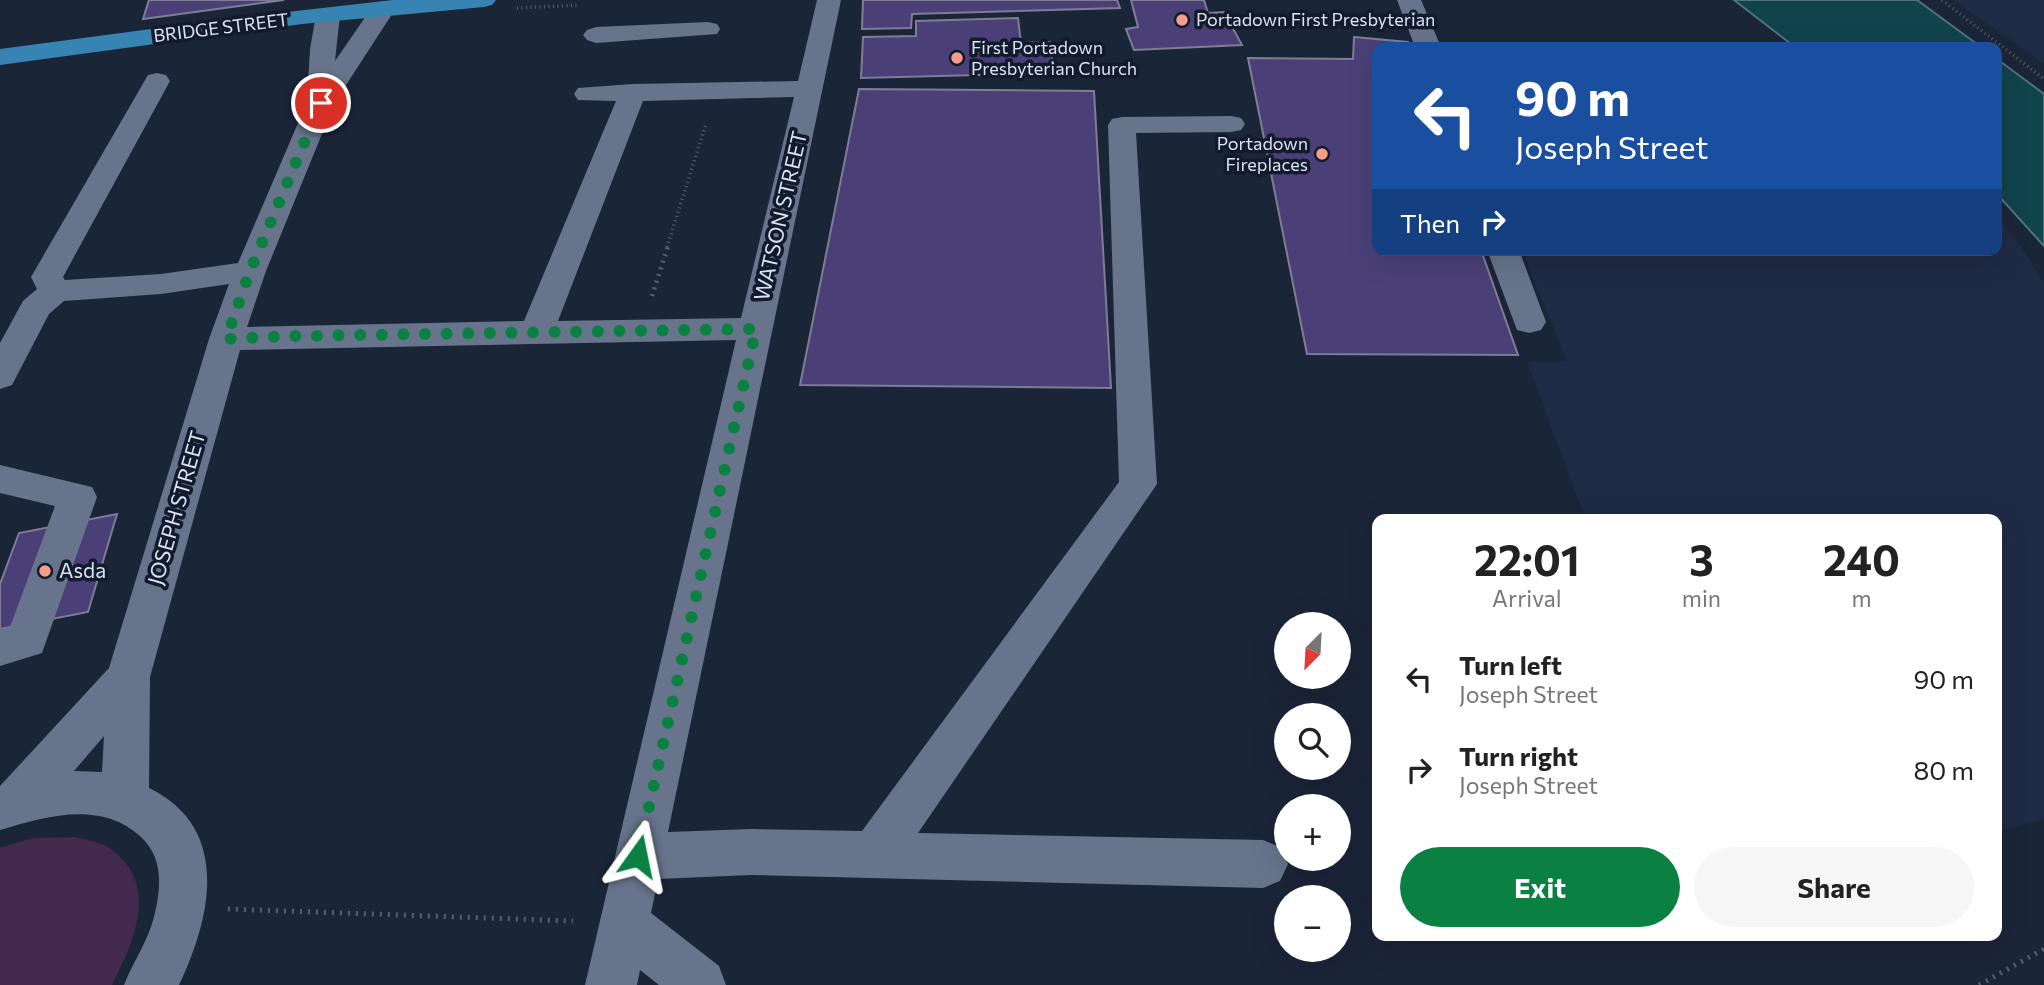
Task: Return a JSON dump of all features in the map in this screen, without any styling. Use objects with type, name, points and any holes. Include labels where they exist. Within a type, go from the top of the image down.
[{"type":"main road","name":"BRIDGE STREET","points":[[0,57],[384,8],[484,0]]},
{"type":"street","name":"WATSON STREET","points":[[611,985],[829,0]]},
{"type":"street","points":[[1409,0],[1426,42]]},
{"type":"street","name":"JOSEPH STREET","points":[[125,800],[128,677],[226,339],[250,271],[321,103],[384,8]]},
{"type":"street","name":"JOSEPH STREET","points":[[321,103],[323,49],[328,15]]},
{"type":"street","points":[[587,94],[655,68],[708,29]]},
{"type":"street","points":[[596,35],[655,68],[717,91],[811,89]]},
{"type":"street","points":[[537,332],[655,68]]},
{"type":"street","points":[[55,291],[47,277],[157,81]]},
{"type":"street","points":[[874,855],[1138,484],[1122,125],[1231,124]]},
{"type":"street","points":[[1505,256],[1529,322]]},
{"type":"street","points":[[0,377],[35,308],[55,291],[160,284],[250,271]]},
{"type":"street","points":[[226,339],[756,329]]},
{"type":"street","points":[[0,479],[78,497],[27,640],[0,648]]},
{"type":"street","name":"JOSEPH STREET","points":[[8,806],[128,677]]},
{"type":"street","points":[[8,806],[41,796],[86,792],[132,801],[165,824],[183,860],[183,907],[166,960],[150,985]]},
{"type":"street","points":[[638,856],[751,852],[1263,864]]},
{"type":"street","points":[[623,923],[700,985]]},
{"type":"path","points":[[1941,0],[1996,42]]},
{"type":"path","points":[[2002,47],[2044,79]]},
{"type":"path","points":[[641,331],[717,91]]},
{"type":"path","points":[[183,907],[623,923]]},
{"type":"path","points":[[1979,985],[2044,950]]},
{"type":"shaded area","points":[[1734,0],[1917,0],[1974,42],[1789,42]]},
{"type":"shaded area","points":[[1953,0],[2044,0],[2044,64]]},
{"type":"shaded area","points":[[2002,63],[2044,94],[2044,246],[2002,200]]},
{"type":"shaded area","points":[[2002,222],[2044,283],[2044,819],[2002,830],[2002,514],[1584,514],[1527,362],[1567,362],[1524,256],[2002,256]]},
{"type":"shaded area","points":[[75,837],[111,849],[126,863],[135,879],[139,897],[134,933],[112,985],[0,985],[0,848],[33,838]]},
{"type":"building","points":[[149,0],[284,0],[143,19]]},
{"type":"building","points":[[863,0],[1117,0],[1120,8],[912,14],[911,28],[862,29]]},
{"type":"building","name":"Portadown First Presbyterian","points":[[1131,0],[1204,0],[1208,13],[1224,12],[1242,45],[1134,50],[1126,29],[1138,27]]},
{"type":"building","name":"First Portadown Presbyterian Church","points":[[1018,18],[1021,43],[1050,42],[1054,73],[861,78],[863,37],[916,36],[916,21]]},
{"type":"building","name":"Portadown Fireplaces","points":[[1354,37],[1408,42],[1372,42],[1372,256],[1483,256],[1518,355],[1307,354],[1248,58],[1353,59]]},
{"type":"building","points":[[859,89],[1094,91],[1111,388],[800,385]]},
{"type":"building","points":[[117,514],[88,612],[0,629],[0,584],[19,533]]},
{"type":"place","name":"Portadown First Presbyterian","points":[[1182,20]]},
{"type":"place","name":"First Portadown Presbyterian Church","points":[[957,58]]},
{"type":"place","name":"Portadown Fireplaces","points":[[1322,154]]},
{"type":"place","name":"Asda","points":[[45,571]]},
{"type":"route","points":[[321,103],[250,271],[226,339],[756,329],[638,856]]}]
